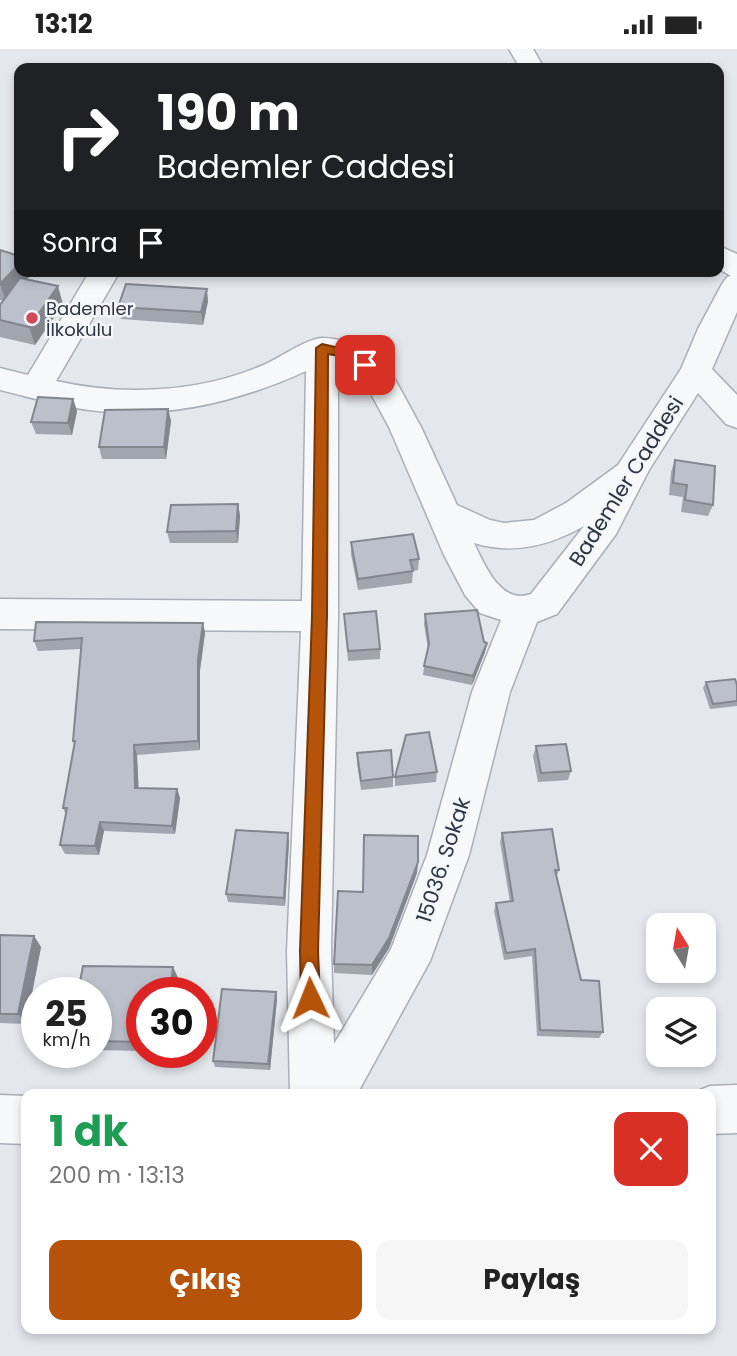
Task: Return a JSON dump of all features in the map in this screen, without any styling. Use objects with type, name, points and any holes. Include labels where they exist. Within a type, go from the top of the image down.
[{"type":"street","points":[[36,388],[101,277]]},
{"type":"street","name":"Bademler Caddesi","points":[[522,612],[544,604],[604,525],[635,465],[696,371],[713,328],[737,284]]},
{"type":"street","points":[[313,1089],[309,951],[320,616],[322,348]]},
{"type":"street","points":[[0,379],[100,400],[169,402],[229,389],[292,367],[322,348],[353,355],[376,375],[405,427],[478,585],[493,603],[522,612]]},
{"type":"street","points":[[696,371],[737,416]]},
{"type":"street","points":[[445,515],[487,534],[520,536],[560,524],[600,498],[635,465]]},
{"type":"street","name":"15036. Sokak","points":[[334,1089],[408,961],[448,855],[491,692],[522,612]]},
{"type":"street","points":[[0,614],[320,616]]},
{"type":"street","points":[[716,1110],[737,1109]]},
{"type":"street","points":[[0,1119],[21,1120]]},
{"type":"building","points":[[0,250],[14,254],[14,269],[0,284]]},
{"type":"building","points":[[20,278],[58,286],[29,327],[0,320],[0,305]]},
{"type":"building","points":[[126,284],[207,289],[201,312],[118,307]]},
{"type":"building","points":[[38,397],[73,399],[68,423],[31,422]]},
{"type":"building","points":[[168,409],[164,447],[99,447],[105,410]]},
{"type":"building","points":[[675,460],[715,466],[713,505],[685,500],[687,485],[673,483]]},
{"type":"building","points":[[238,504],[236,531],[167,532],[171,505]]},
{"type":"building","points":[[413,534],[419,559],[410,560],[413,571],[358,579],[351,542]]},
{"type":"building","points":[[477,610],[484,642],[487,643],[473,676],[424,666],[429,644],[425,614]]},
{"type":"building","points":[[376,611],[380,649],[348,651],[344,614]]},
{"type":"building","points":[[36,622],[203,623],[198,660],[198,741],[134,745],[135,788],[177,789],[172,826],[100,822],[95,846],[60,845],[67,808],[63,808],[75,741],[82,638],[34,641]]},
{"type":"building","points":[[735,679],[737,701],[713,704],[706,682]]},
{"type":"building","points":[[429,732],[437,772],[395,777],[406,735]]},
{"type":"building","points":[[566,744],[571,771],[541,773],[536,746]]},
{"type":"building","points":[[391,750],[393,777],[361,781],[357,753]]},
{"type":"building","points":[[552,829],[559,870],[555,870],[581,980],[599,981],[603,1032],[540,1030],[535,949],[506,953],[496,903],[513,901],[502,833]]},
{"type":"building","points":[[236,830],[288,833],[284,898],[226,894]]},
{"type":"building","points":[[364,835],[418,836],[418,862],[389,938],[372,965],[334,964],[338,891],[363,892]]},
{"type":"building","points":[[0,935],[34,936],[26,977],[21,977],[18,1014],[0,1014]]},
{"type":"building","points":[[83,966],[173,967],[172,977],[126,977],[126,1042],[112,1041],[112,977],[81,977]]},
{"type":"building","points":[[222,989],[276,992],[268,1064],[217,1061],[217,1029]]},
{"type":"place","name":"Bademler İlkokulu","points":[[32,318]]},
{"type":"route","points":[[310,998],[309,951],[320,616],[322,348],[353,355],[365,365]]}]
